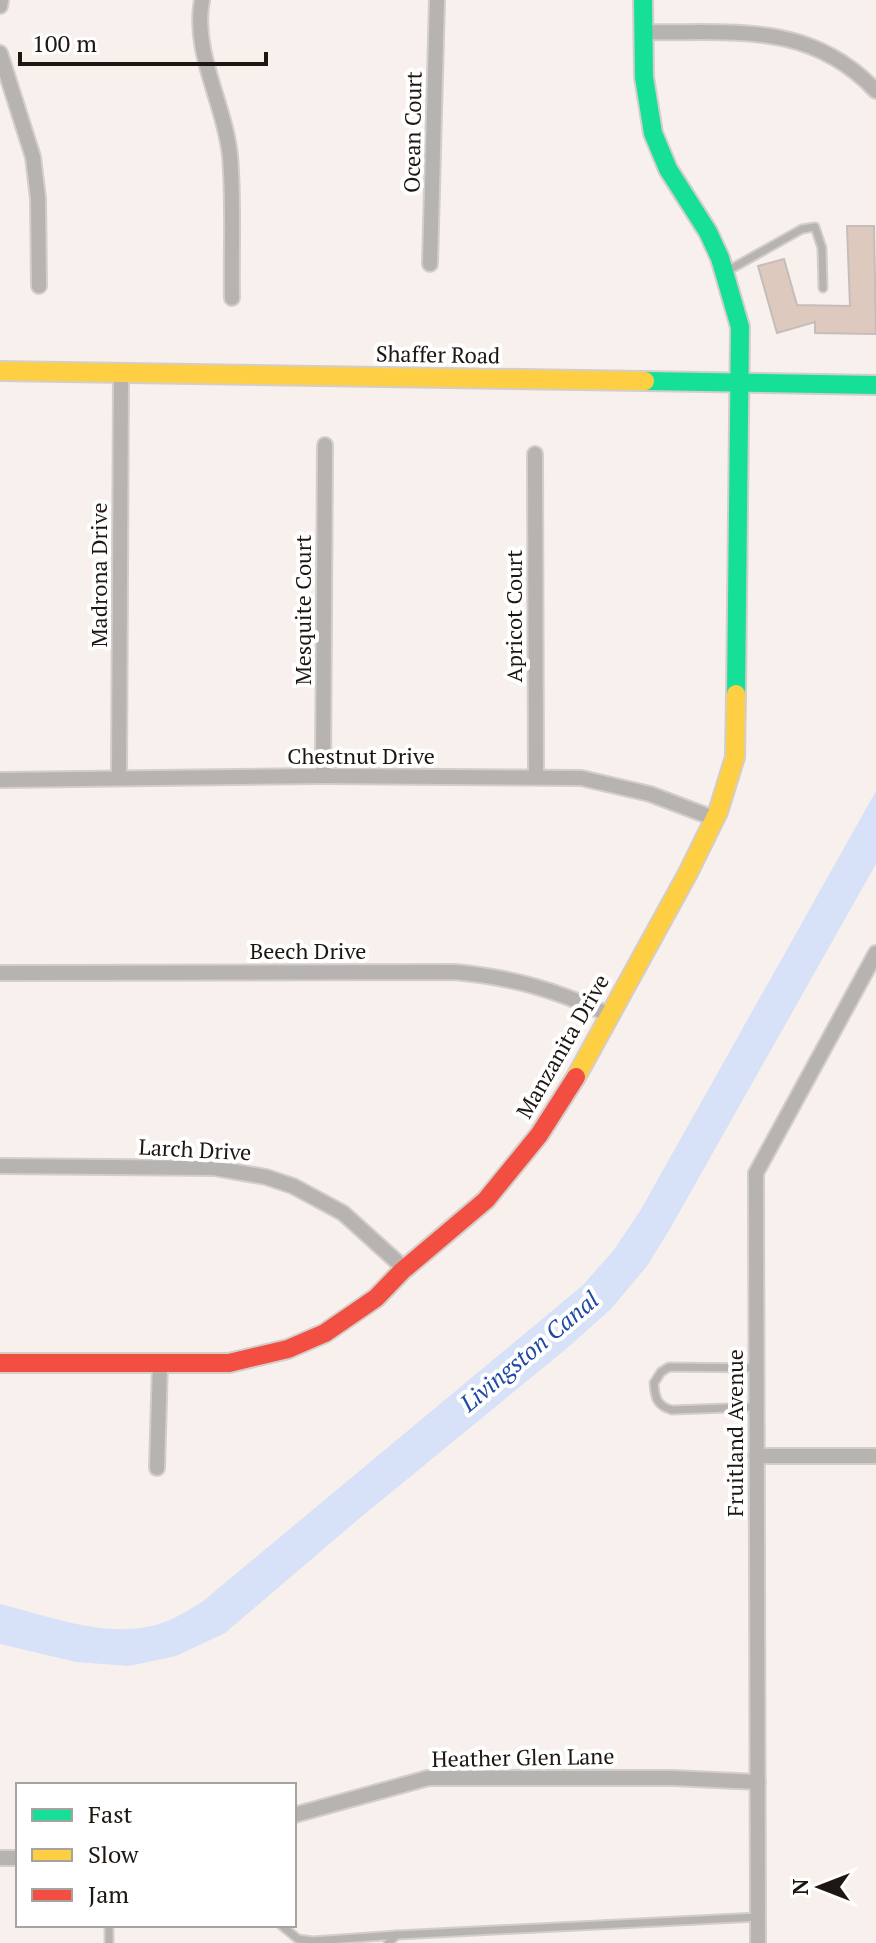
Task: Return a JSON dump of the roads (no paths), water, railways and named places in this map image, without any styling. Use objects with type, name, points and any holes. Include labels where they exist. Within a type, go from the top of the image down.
[{"type":"street","points":[[0,6],[1,0]]},
{"type":"street","points":[[202,0],[199,17],[201,41],[222,112],[230,156],[232,298]]},
{"type":"street","name":"Ocean Court","points":[[430,264],[437,0]]},
{"type":"street","name":"Manzanita Drive","points":[[0,1363],[229,1363],[278,1354],[340,1325],[447,1237],[506,1177],[541,1134],[576,1079],[716,819],[735,757],[740,327],[734,290],[727,271],[701,220],[673,180],[659,152],[645,98],[643,0]]},
{"type":"street","points":[[643,32],[774,35],[813,45],[847,63],[876,91]]},
{"type":"street","points":[[0,53],[33,157],[38,198],[39,286]]},
{"type":"street","name":"Shaffer Road","points":[[0,371],[876,385]]},
{"type":"street","name":"Madrona Drive","points":[[119,777],[121,373]]},
{"type":"street","name":"Mesquite Court","points":[[323,776],[325,445]]},
{"type":"street","name":"Apricot Court","points":[[535,454],[536,777]]},
{"type":"street","name":"Chestnut Drive","points":[[0,780],[323,776],[581,778],[650,794],[716,819]]},
{"type":"street","name":"Fruitland Avenue","points":[[758,1943],[756,1173],[876,953]]},
{"type":"street","name":"Beech Drive","points":[[0,973],[455,972],[515,979],[560,992],[610,1015]]},
{"type":"street","name":"Larch Drive","points":[[0,1166],[214,1168],[266,1177],[293,1186],[343,1213],[405,1269]]},
{"type":"street","points":[[157,1468],[160,1364]]},
{"type":"street","points":[[756,1456],[876,1456]]},
{"type":"street","name":"Heather Glen Lane","points":[[296,1814],[428,1778],[673,1778],[758,1782]]},
{"type":"lane","points":[[727,271],[802,229],[815,227],[822,248],[823,288]]},
{"type":"lane","points":[[756,1368],[669,1367],[661,1372],[654,1383],[657,1402],[672,1410],[756,1407]]},
{"type":"lane","points":[[283,1927],[298,1939],[313,1941],[758,1917]]},
{"type":"lane","points":[[388,1943],[397,1935]]},
{"type":"water","name":"Livingston Canal","points":[[876,791],[876,864],[671,1227],[647,1266],[611,1309],[225,1633],[176,1656],[129,1666],[76,1662],[0,1644],[0,1604],[85,1626],[128,1629],[170,1620],[202,1602],[583,1285],[613,1251],[640,1211]]}]
